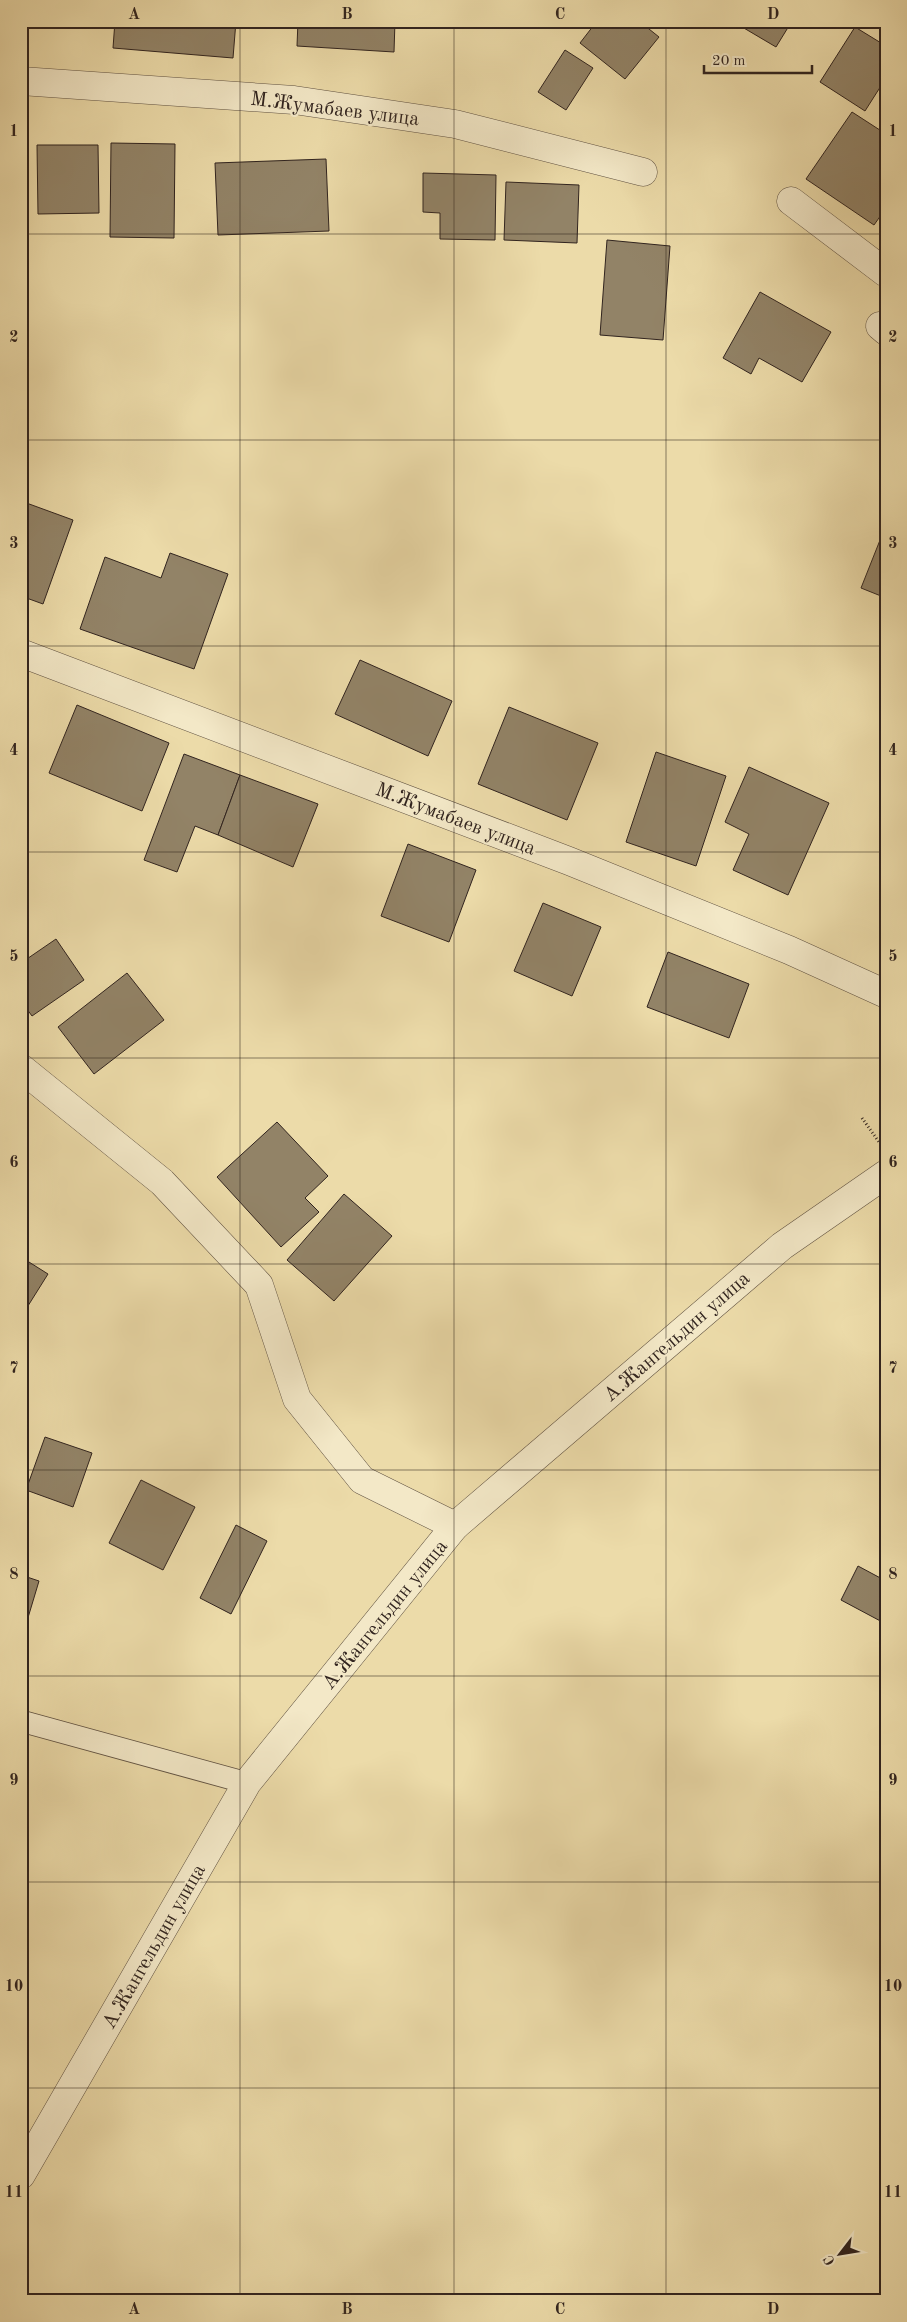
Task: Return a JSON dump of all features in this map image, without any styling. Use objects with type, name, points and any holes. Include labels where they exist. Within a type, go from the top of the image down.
[{"type":"street","name":"М.Жумабаев улица","points":[[21,81],[304,101],[455,124],[643,172]]},
{"type":"street","points":[[791,201],[886,273]]},
{"type":"street","name":"М.Жумабаев улица","points":[[21,653],[568,861],[789,950],[886,994]]},
{"type":"street","points":[[21,1068],[162,1182],[259,1285],[297,1399],[362,1480],[455,1526]]},
{"type":"street","name":"А.Жангельдин улица","points":[[21,2175],[247,1783],[455,1526],[782,1246],[886,1174]]},
{"type":"lane","points":[[21,1721],[247,1783]]},
{"type":"path","points":[[862,1118],[880,1142]]},
{"type":"building","points":[[115,21],[236,21],[233,58],[113,48]]},
{"type":"building","points":[[298,21],[395,21],[394,52],[297,46]]},
{"type":"building","points":[[597,21],[639,21],[659,37],[625,79],[580,43]]},
{"type":"building","points":[[732,21],[792,21],[776,47]]},
{"type":"building","points":[[855,27],[886,46],[886,78],[865,111],[820,82]]},
{"type":"building","points":[[565,50],[593,68],[566,110],[538,92]]},
{"type":"building","points":[[852,112],[886,134],[886,208],[874,225],[806,179]]},
{"type":"building","points":[[111,143],[175,144],[174,238],[110,237]]},
{"type":"building","points":[[37,145],[98,145],[99,213],[38,214]]},
{"type":"building","points":[[326,159],[329,231],[218,235],[215,163]]},
{"type":"building","points":[[423,173],[496,175],[495,240],[440,239],[440,213],[423,212]]},
{"type":"building","points":[[506,182],[579,185],[577,243],[504,240]]},
{"type":"building","points":[[607,240],[670,246],[663,340],[600,335]]},
{"type":"building","points":[[760,292],[831,332],[802,382],[759,358],[751,374],[723,358]]},
{"type":"building","points":[[21,501],[73,520],[43,604],[21,596]]},
{"type":"building","points":[[886,525],[886,598],[861,588]]},
{"type":"building","points":[[170,553],[228,574],[194,669],[80,629],[105,557],[161,578]]},
{"type":"building","points":[[360,660],[452,701],[428,756],[335,714]]},
{"type":"building","points":[[21,686],[26,688],[21,700]]},
{"type":"building","points":[[77,705],[169,743],[142,811],[49,773]]},
{"type":"building","points":[[509,707],[598,743],[567,820],[478,784]]},
{"type":"building","points":[[656,752],[726,776],[696,866],[626,842]]},
{"type":"building","points":[[184,754],[240,775],[218,835],[195,826],[177,872],[144,860]]},
{"type":"building","points":[[749,767],[829,803],[788,895],[733,870],[749,834],[725,822]]},
{"type":"building","points":[[240,775],[318,804],[293,867],[218,835]]},
{"type":"building","points":[[408,844],[476,870],[449,942],[381,916]]},
{"type":"building","points":[[543,903],[601,927],[572,996],[514,971]]},
{"type":"building","points":[[56,939],[84,980],[32,1016],[21,1001],[21,963]]},
{"type":"building","points":[[668,952],[749,984],[729,1038],[647,1007]]},
{"type":"building","points":[[127,973],[164,1020],[94,1074],[58,1027]]},
{"type":"building","points":[[277,1122],[328,1176],[305,1198],[319,1212],[281,1247],[217,1177]]},
{"type":"building","points":[[344,1194],[392,1236],[334,1301],[287,1260]]},
{"type":"building","points":[[21,1257],[48,1274],[21,1317]]},
{"type":"building","points":[[45,1437],[92,1453],[73,1507],[26,1490]]},
{"type":"building","points":[[141,1480],[195,1507],[163,1570],[109,1543]]},
{"type":"building","points":[[236,1525],[267,1541],[231,1614],[200,1598]]},
{"type":"building","points":[[858,1566],[886,1581],[886,1624],[841,1600]]},
{"type":"building","points":[[21,1575],[39,1581],[21,1641]]}]
